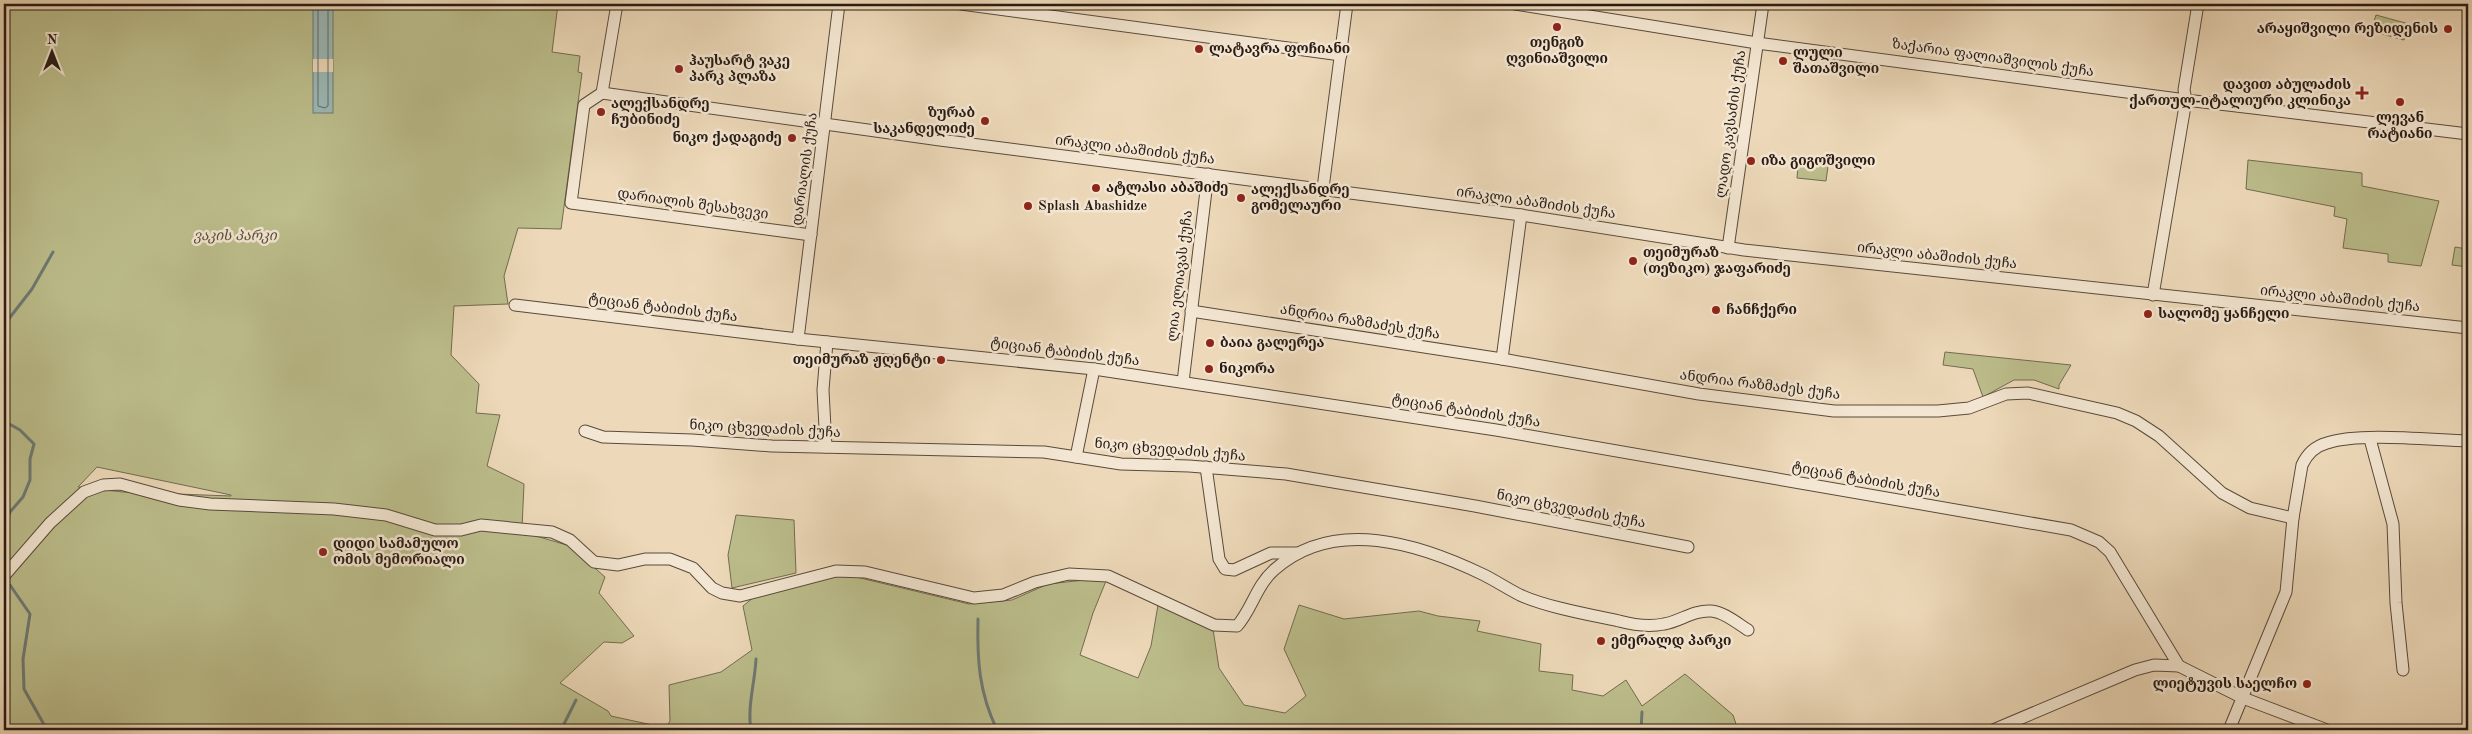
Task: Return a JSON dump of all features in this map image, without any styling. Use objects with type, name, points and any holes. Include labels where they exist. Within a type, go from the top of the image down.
[{"type":"street","points":[[602,92],[617,4]]},
{"type":"street","name":"დარიალის ქუჩა","points":[[798,339],[826,124],[839,4]]},
{"type":"street","points":[[961,4],[1341,55]]},
{"type":"street","points":[[1323,188],[1347,4]]},
{"type":"street","name":"ზაქარია ფალიაშვილის ქუჩა","points":[[1515,4],[1757,43],[2186,100],[2468,134]]},
{"type":"street","name":"ლადო კავსაძის ქუჩა","points":[[1728,248],[1763,4]]},
{"type":"street","points":[[2154,295],[2186,100],[2184,90],[2198,4]]},
{"type":"street","name":"ირაკლი აბაშიძის ქუჩა","points":[[602,92],[826,124],[1521,215],[1728,248],[2468,328]]},
{"type":"street","name":"დარიალის შესახვევი","points":[[602,92],[584,105],[571,204],[811,235]]},
{"type":"street","name":"ლია ელიავას ქუჩა","points":[[1183,382],[1208,174]]},
{"type":"street","points":[[1502,358],[1521,215]]},
{"type":"street","name":"ტიციან ტაბიძის ქუჩა","points":[[515,305],[798,339],[1094,369],[1515,433],[2071,530],[2099,542],[2110,552],[2179,666]]},
{"type":"street","name":"ანდრია რაზმაძეს ქუჩა","points":[[1191,311],[1502,358],[1699,394],[1834,411],[1938,411],[1969,408],[2006,394],[2028,392],[2117,413],[2136,421],[2159,436],[2222,493],[2250,508],[2293,518]]},
{"type":"street","points":[[826,447],[823,390],[827,342]]},
{"type":"street","points":[[1076,457],[1094,369]]},
{"type":"street","name":"ნიკო ცხვედაძის ქუჩა","points":[[585,431],[603,437],[826,447],[1044,452],[1121,464],[1206,467],[1305,477],[1475,506],[1688,547]]},
{"type":"street","points":[[2370,438],[2393,524],[2396,603],[2403,670]]},
{"type":"street","points":[[2230,730],[2286,592],[2293,518],[2305,457],[2325,443],[2370,438],[2468,441]]},
{"type":"street","points":[[1206,467],[1219,559],[1225,569],[1234,570],[1271,553],[1298,553]]},
{"type":"street","points":[[4,576],[50,523],[84,492],[103,485],[120,484],[179,500],[210,504],[334,509],[386,515],[435,530],[461,530],[481,525],[552,532],[570,540],[594,562],[609,565],[645,558],[670,559],[693,568],[712,588],[722,593],[740,596],[836,571],[865,572],[974,598],[1003,595],[1035,582],[1069,574],[1108,576],[1214,625],[1237,626],[1249,613],[1257,590],[1274,570],[1298,553],[1324,543],[1362,538],[1412,545],[1484,575],[1521,596],[1577,612],[1639,626],[1666,624],[1686,615],[1712,611],[1721,613],[1748,630]]},
{"type":"street","points":[[1993,730],[2135,670],[2154,665],[2179,666],[2243,698],[2327,730]]},
{"type":"green space","name":"ვაკის პარკი","points":[[4,4],[558,4],[552,52],[580,56],[578,72],[582,73],[561,229],[518,228],[504,276],[508,304],[454,306],[451,355],[479,384],[476,413],[500,415],[487,466],[524,484],[522,528],[526,533],[570,546],[605,577],[599,593],[634,636],[622,643],[604,642],[560,683],[608,711],[611,716],[666,728],[670,721],[669,685],[721,672],[752,650],[743,606],[754,597],[831,576],[852,576],[969,604],[1012,600],[1048,584],[1094,579],[1106,581],[1093,613],[1080,655],[1138,678],[1151,646],[1158,605],[1213,629],[1219,668],[1244,705],[1285,713],[1306,696],[1284,649],[1299,605],[1344,619],[1419,611],[1438,616],[1480,621],[1477,631],[1541,644],[1539,671],[1573,675],[1572,690],[1603,696],[1626,680],[1642,706],[1685,674],[1733,715],[1738,730],[4,730]],"holes":[[[97,467],[231,495],[123,492],[78,487]]]},
{"type":"green space","points":[[2376,15],[2409,24],[2404,40],[2371,31]]},
{"type":"green space","points":[[1799,156],[1829,159],[1826,181],[1797,178]]},
{"type":"green space","points":[[2248,160],[2362,173],[2362,186],[2439,201],[2421,266],[2388,262],[2388,254],[2343,248],[2347,219],[2334,216],[2335,207],[2246,189]]},
{"type":"green space","points":[[2468,239],[2468,267],[2452,265],[2455,247],[2467,249]]},
{"type":"green space","points":[[1945,352],[2071,365],[2059,385],[2059,389],[2034,380],[2014,380],[1983,397],[1973,369],[1943,365]]},
{"type":"green space","points":[[736,515],[794,520],[796,573],[732,588],[728,555]]},
{"type":"water","points":[[313,4],[333,4],[333,113],[313,113]]},
{"type":"pier","points":[[313,59],[333,59],[333,72],[313,72]]},
{"type":"waterway","points":[[4,325],[32,289],[53,252]]},
{"type":"waterway","points":[[4,421],[20,430],[34,444],[30,459],[30,480],[23,497],[10,512],[4,529]]},
{"type":"waterway","points":[[10,585],[30,614],[23,659],[24,689],[47,730]]},
{"type":"waterway","points":[[978,619],[980,676],[986,703],[997,730]]},
{"type":"waterway","points":[[751,730],[751,703],[756,659]]},
{"type":"waterway","points":[[561,730],[576,700]]},
{"type":"waterway","points":[[1641,730],[1642,712]]},
{"type":"waterway","points":[[615,730],[616,725]]},
{"type":"place","name":"თენგიზ ღვინიაშვილი","points":[[1557,27]]},
{"type":"place","name":"არაყიშვილი რეზიდენის","points":[[2448,29]]},
{"type":"place","name":"ლატავრა ფოჩიანი","points":[[1199,49]]},
{"type":"place","name":"ლული შათაშვილი","points":[[1783,61]]},
{"type":"place","name":"ჰაუსარტ ვაკე პარკ პლაზა","points":[[679,69]]},
{"type":"place","name":"დავით აბულაძის ქართულ-იტალიური კლინიკა","points":[[2362,93]]},
{"type":"place","name":"ლევან რატიანი","points":[[2400,102]]},
{"type":"place","name":"ალექსანდრე ჩუბინიძე","points":[[601,112]]},
{"type":"place","name":"ზურაბ საკანდელიძე","points":[[985,121]]},
{"type":"place","name":"ნიკო ქადაგიძე","points":[[792,138]]},
{"type":"place","name":"იზა გიგოშვილი","points":[[1751,161]]},
{"type":"place","name":"ატლასი აბაშიძე","points":[[1096,188]]},
{"type":"place","name":"ალექსანდრე გომელაური","points":[[1241,198]]},
{"type":"place","name":"Splash Abashidze","points":[[1028,206]]},
{"type":"place","name":"თეიმურაზ (თეზიკო) ჯაფარიძე","points":[[1633,261]]},
{"type":"place","name":"ჩანჩქერი","points":[[1716,310]]},
{"type":"place","name":"სალომე ყანჩელი","points":[[2148,314]]},
{"type":"place","name":"ბაია გალერეა","points":[[1210,343]]},
{"type":"place","name":"თეიმურაზ ჟღენტი","points":[[941,360]]},
{"type":"place","name":"ნიკორა","points":[[1209,369]]},
{"type":"place","name":"დიდი სამამულო ომის მემორიალი","points":[[323,552]]},
{"type":"place","name":"ემერალდ პარკი","points":[[1601,641]]},
{"type":"place","name":"ლიეტუვის საელჩო","points":[[2307,684]]}]
